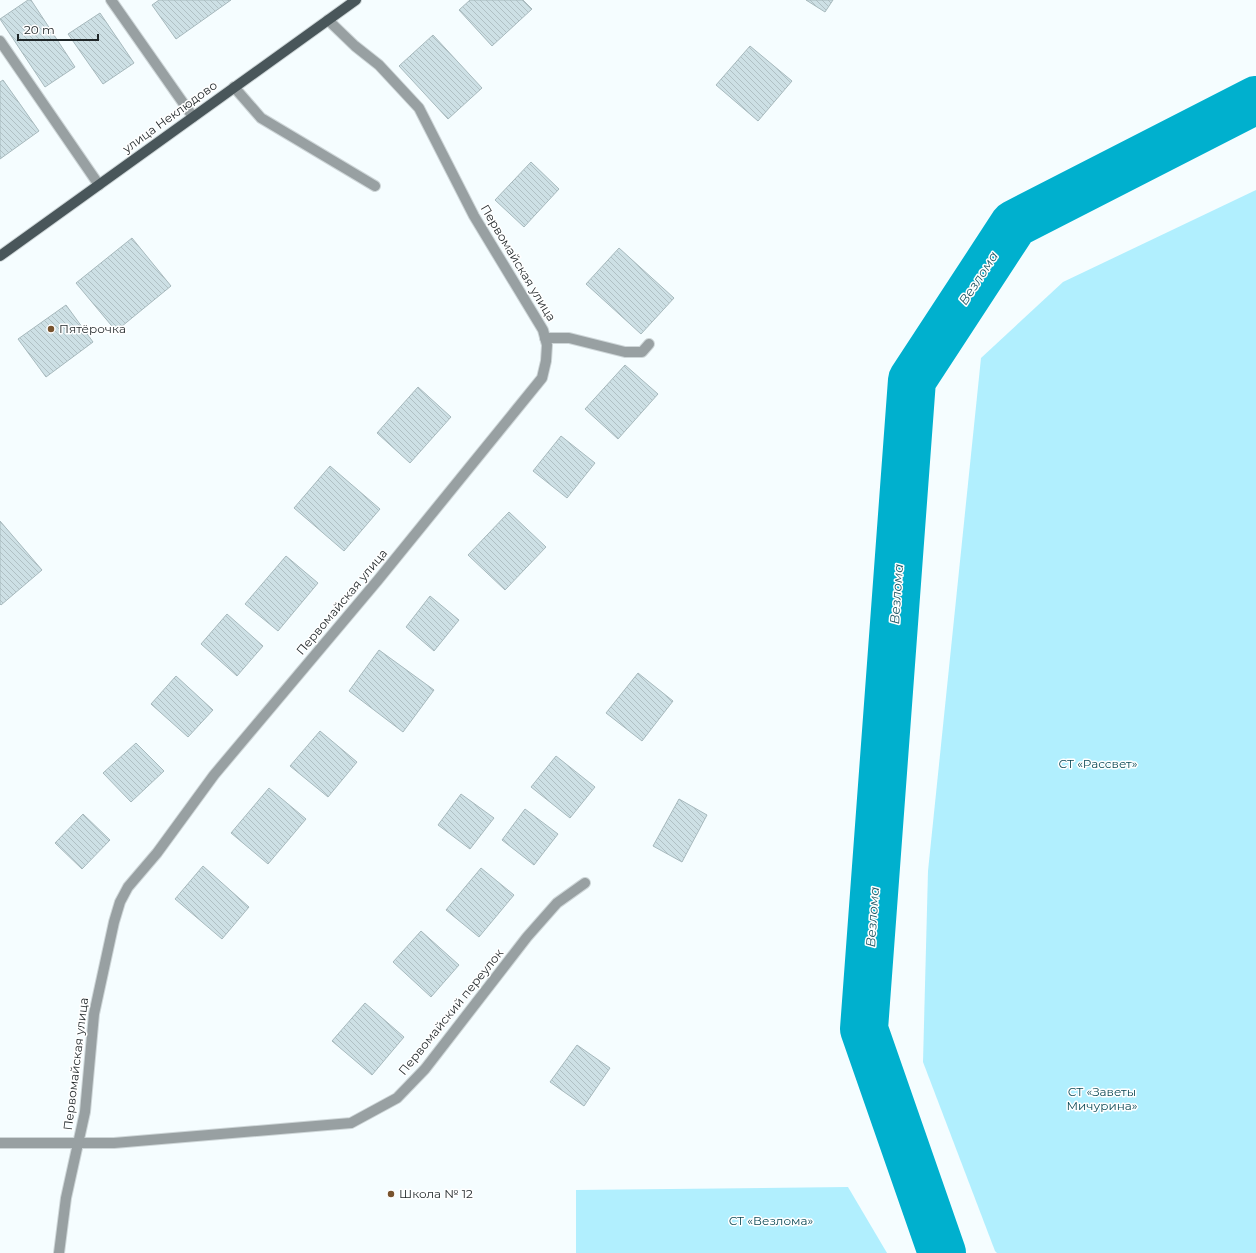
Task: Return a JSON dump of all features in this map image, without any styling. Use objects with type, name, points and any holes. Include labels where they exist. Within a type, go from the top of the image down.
[{"type":"main road","name":"улица Неклюдово","points":[[0,256],[356,0]]},
{"type":"street","points":[[111,0],[193,117]]},
{"type":"street","name":"Первомайская улица","points":[[59,1253],[66,1198],[85,1112],[94,1014],[114,922],[120,902],[128,887],[157,853],[214,775],[378,580],[542,378],[546,360],[547,345],[543,330],[474,216],[419,108],[379,65],[355,46],[328,20]]},
{"type":"street","points":[[0,41],[99,185]]},
{"type":"street","points":[[234,87],[261,118],[376,186]]},
{"type":"street","points":[[545,338],[569,338],[625,352],[642,352],[649,344]]},
{"type":"street","name":"Первомайский переулок","points":[[0,1143],[114,1143],[351,1123],[397,1098],[425,1069],[527,938],[557,903],[585,883]]},
{"type":"green space","name":"СТ «Рассвет»","points":[[1256,190],[1256,1253],[997,1253],[923,1062],[928,871],[981,358],[1063,282]]},
{"type":"green space","name":"СТ «Везлома»","points":[[848,1187],[887,1253],[576,1253],[576,1190]]},
{"type":"building","points":[[28,0],[31,0],[75,67],[45,87],[0,19]]},
{"type":"building","points":[[159,0],[231,0],[176,39],[152,5]]},
{"type":"building","points":[[470,0],[523,0],[532,9],[492,46],[459,10]]},
{"type":"building","points":[[806,0],[833,0],[825,12]]},
{"type":"building","points":[[100,13],[134,63],[103,84],[68,34]]},
{"type":"building","points":[[433,35],[482,88],[448,119],[399,66]]},
{"type":"building","points":[[750,46],[792,81],[758,121],[716,85]]},
{"type":"building","points":[[3,80],[39,131],[0,159],[0,82]]},
{"type":"building","points":[[531,162],[559,189],[524,227],[495,200]]},
{"type":"building","points":[[132,238],[171,286],[116,331],[76,283]]},
{"type":"building","points":[[619,248],[674,298],[641,334],[586,284]]},
{"type":"building","points":[[66,305],[93,342],[46,377],[18,339]]},
{"type":"building","points":[[625,365],[658,394],[618,439],[585,409]]},
{"type":"building","points":[[418,387],[451,417],[410,463],[377,433]]},
{"type":"building","points":[[561,436],[595,463],[567,498],[533,471]]},
{"type":"building","points":[[330,466],[380,509],[344,551],[294,508]]},
{"type":"building","points":[[509,512],[546,547],[505,590],[468,555]]},
{"type":"building","points":[[0,521],[42,570],[1,605],[0,604]]},
{"type":"building","points":[[286,556],[318,583],[278,631],[245,604]]},
{"type":"building","points":[[430,596],[459,620],[434,651],[406,627]]},
{"type":"building","points":[[227,614],[263,646],[237,676],[201,644]]},
{"type":"building","points":[[379,650],[434,690],[403,732],[349,691]]},
{"type":"building","points":[[638,673],[673,701],[642,741],[606,713]]},
{"type":"building","points":[[176,676],[213,710],[188,737],[151,704]]},
{"type":"building","points":[[320,731],[357,762],[328,797],[290,766]]},
{"type":"building","points":[[136,743],[164,771],[131,802],[103,773]]},
{"type":"building","points":[[556,756],[595,787],[570,818],[531,787]]},
{"type":"building","points":[[269,788],[306,819],[268,864],[231,833]]},
{"type":"building","points":[[461,794],[494,818],[470,849],[438,825]]},
{"type":"building","points":[[679,799],[707,815],[682,862],[653,846]]},
{"type":"building","points":[[525,809],[558,834],[534,865],[502,840]]},
{"type":"building","points":[[83,814],[110,840],[82,869],[55,843]]},
{"type":"building","points":[[203,866],[249,907],[222,939],[175,899]]},
{"type":"building","points":[[481,868],[514,895],[479,937],[446,910]]},
{"type":"building","points":[[421,931],[459,965],[431,997],[393,962]]},
{"type":"building","points":[[365,1003],[404,1037],[372,1075],[332,1041]]},
{"type":"building","points":[[577,1045],[610,1068],[584,1106],[550,1082]]},
{"type":"waterway","name":"Везлома","points":[[942,1253],[864,1029],[912,380],[1014,224],[1256,100]]},
{"type":"place","name":"Пятёрочка","points":[[51,329]]},
{"type":"place","name":"Школа № 12","points":[[391,1194]]},
{"type":"park label","name":"СТ «Заветы Мичурина»","points":[[1102,1099]]}]
